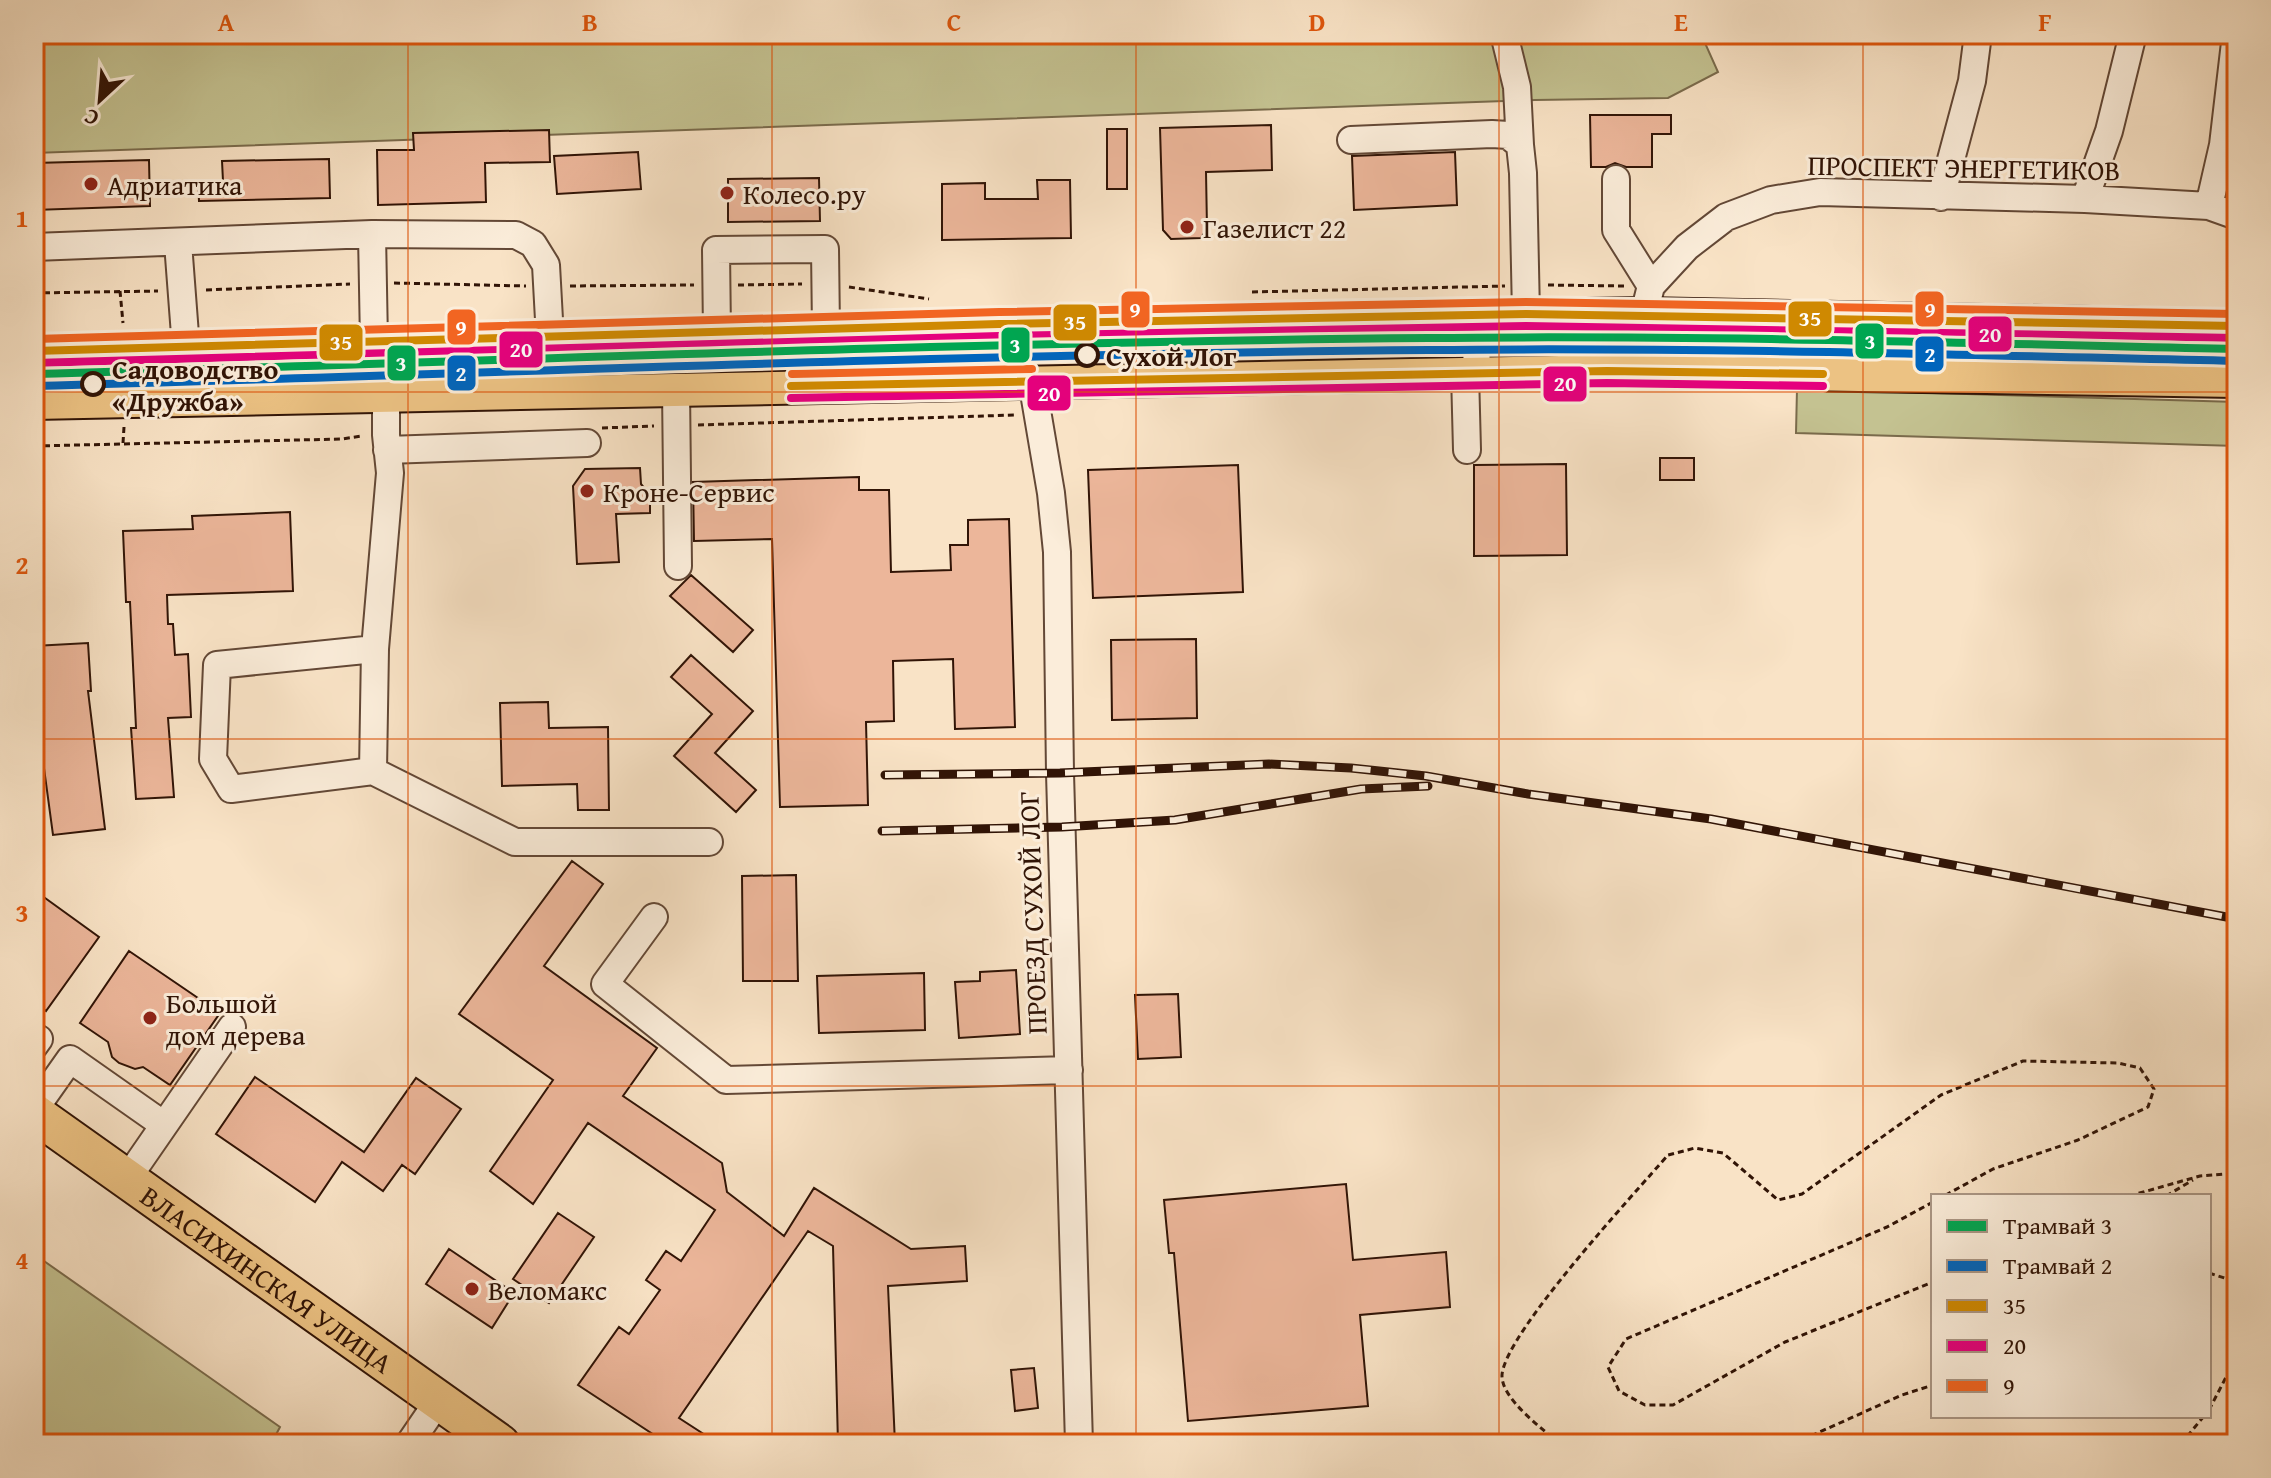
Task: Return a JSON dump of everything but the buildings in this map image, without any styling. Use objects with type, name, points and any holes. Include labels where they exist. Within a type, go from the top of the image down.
[{"type":"highway","name":"ВЛАСИХИНСКАЯ УЛИЦА","points":[[34,1112],[500,1444]]},
{"type":"main road","points":[[34,351],[1475,315],[1526,300],[1647,300],[2237,326]]},
{"type":"main road","points":[[34,403],[1607,371],[2237,381]]},
{"type":"street","points":[[1504,34],[1517,87],[1526,300]]},
{"type":"street","points":[[1941,197],[1972,81],[1978,34]]},
{"type":"street","points":[[2085,199],[2109,131],[2133,34]]},
{"type":"street","points":[[2209,206],[2223,145],[2236,34]]},
{"type":"street","points":[[1351,140],[1492,134],[1508,135],[1520,145]]},
{"type":"street","points":[[1616,179],[1616,230],[1647,300]]},
{"type":"street","name":"ПРОСПЕКТ ЭНЕРГЕТИКОВ","points":[[1647,300],[1687,247],[1726,217],[1771,200],[1820,192],[2085,199],[2209,206],[2237,216]]},
{"type":"street","points":[[372,234],[374,342]]},
{"type":"street","points":[[34,247],[372,234],[516,235],[533,244],[546,265],[550,338]]},
{"type":"street","points":[[178,243],[186,348]]},
{"type":"street","points":[[717,333],[716,250],[825,249],[826,329]]},
{"type":"street","points":[[1467,450],[1475,315]]},
{"type":"street","points":[[318,344],[320,396]]},
{"type":"street","name":"ПРОЕЗД СУХОЙ ЛОГ","points":[[1032,381],[1051,493],[1057,552],[1079,1444]]},
{"type":"street","points":[[676,389],[678,566]]},
{"type":"street","points":[[373,771],[375,649],[390,473],[386,395]]},
{"type":"street","points":[[387,450],[587,443]]},
{"type":"street","points":[[375,649],[217,665],[213,759],[231,789],[373,771],[515,842],[709,842]]},
{"type":"street","points":[[654,917],[605,984],[726,1080],[1069,1070]]},
{"type":"street","points":[[127,1179],[232,1027]]},
{"type":"street","points":[[34,1036],[39,1039],[34,1046]]},
{"type":"street","points":[[34,1112],[70,1059],[164,1125]]},
{"type":"street","points":[[409,1444],[439,1400]]},
{"type":"path","points":[[34,293],[181,292],[373,283],[547,287],[826,284],[940,300]]},
{"type":"path","points":[[120,291],[123,327]]},
{"type":"path","points":[[1243,292],[1526,300]]},
{"type":"path","points":[[123,443],[125,424]]},
{"type":"path","points":[[1560,1444],[1510,1399],[1502,1377],[1507,1357],[1548,1295],[1668,1155],[1695,1148],[1723,1153],[1778,1200],[1802,1194],[1941,1095],[2023,1061],[2118,1063],[2140,1068],[2154,1089],[2148,1107],[2078,1140],[1993,1169],[1948,1194]]},
{"type":"path","points":[[2136,1194],[2200,1176],[2237,1173]]},
{"type":"path","points":[[2169,1194],[2200,1176]]},
{"type":"path","points":[[1931,1203],[1887,1227],[1626,1339],[1608,1367],[1619,1391],[1645,1405],[1673,1405],[1785,1342],[1931,1283]]},
{"type":"path","points":[[2211,1274],[2237,1282]]},
{"type":"path","points":[[2211,1406],[2237,1356]]},
{"type":"path","points":[[1793,1444],[1902,1395],[1931,1386]]},
{"type":"path","points":[[2184,1444],[2202,1418]]},
{"type":"shaded area","points":[[34,34],[1701,34],[1718,72],[1668,98],[1535,100],[34,153]]},
{"type":"shaded area","points":[[1797,389],[2237,402],[2237,446],[1796,433]]},
{"type":"shaded area","points":[[34,1254],[280,1427],[271,1444],[34,1444]]},
{"type":"railway","points":[[885,775],[1060,773],[1269,764],[1351,768],[1426,776],[1528,794],[1711,819],[2237,919]]},
{"type":"railway","points":[[882,831],[1062,827],[1175,820],[1361,789],[1428,786]]},
{"type":"tram line","name":"3","points":[[34,374],[906,348],[1429,338],[1732,339],[2237,349]]},
{"type":"tram line","name":"2","points":[[34,386],[906,360],[1429,350],[1732,351],[2237,361]]},
{"type":"transit line","name":"9","points":[[34,339],[999,312],[1526,302],[2237,314]]},
{"type":"transit line","name":"35","points":[[34,351],[999,324],[1526,314],[2237,326]]},
{"type":"transit line","name":"20","points":[[34,363],[999,336],[1526,326],[2237,338]]},
{"type":"transit line","name":"9","points":[[792,374],[1032,369]]},
{"type":"transit line","name":"35","points":[[791,386],[1607,371],[1823,374]]},
{"type":"transit line","name":"20","points":[[791,398],[1607,383],[1823,386]]},
{"type":"place","name":"Адриатика","points":[[91,184]]},
{"type":"place","name":"Колесо.ру","points":[[727,193]]},
{"type":"place","name":"Газелист 22","points":[[1187,227]]},
{"type":"place","name":"Сухой Лог","points":[[1087,355]]},
{"type":"place","name":"Садоводство «Дружба»","points":[[93,384]]},
{"type":"place","name":"Кроне-Сервис","points":[[587,491]]},
{"type":"place","name":"Большой дом дерева","points":[[150,1018]]},
{"type":"place","name":"Веломакс","points":[[472,1289]]}]
